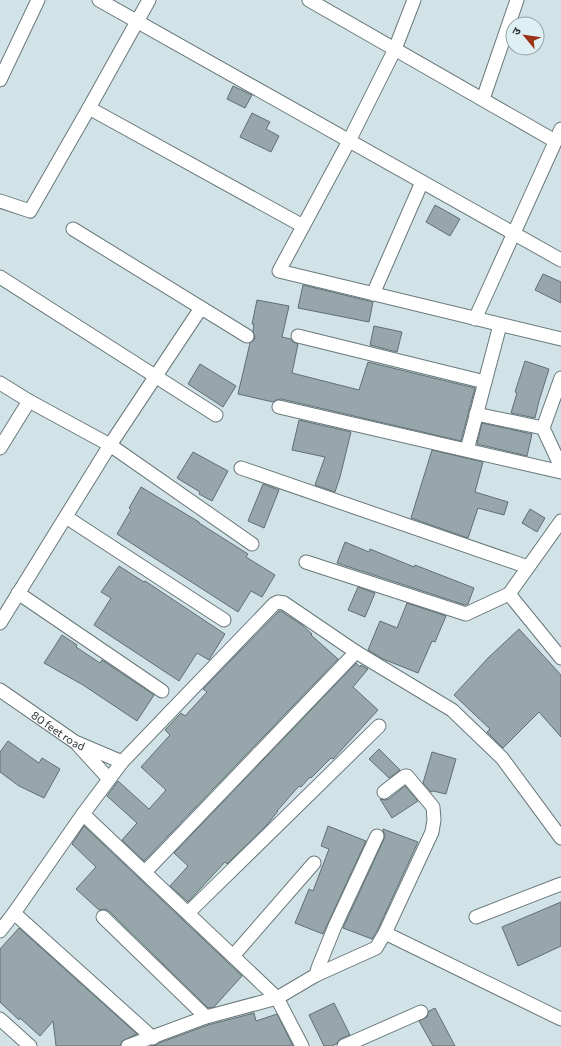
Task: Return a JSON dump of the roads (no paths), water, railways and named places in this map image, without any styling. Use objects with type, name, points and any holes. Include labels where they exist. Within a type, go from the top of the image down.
[{"type":"street","points":[[0,80],[38,0]]},
{"type":"street","points":[[99,0],[561,260]]},
{"type":"street","points":[[0,201],[30,211],[149,0]]},
{"type":"street","points":[[309,0],[555,141]]},
{"type":"street","points":[[414,0],[395,49],[349,141],[279,271],[561,339]]},
{"type":"street","points":[[484,99],[517,0]]},
{"type":"street","points":[[89,108],[304,226]]},
{"type":"street","points":[[475,318],[561,129]]},
{"type":"street","points":[[373,294],[422,182]]},
{"type":"street","points":[[73,229],[247,336]]},
{"type":"street","points":[[0,277],[216,415]]},
{"type":"street","points":[[0,623],[110,445],[201,308]]},
{"type":"street","points":[[467,450],[500,325]]},
{"type":"street","points":[[298,336],[485,382]]},
{"type":"street","points":[[561,378],[543,428],[561,467]]},
{"type":"street","points":[[0,382],[28,401],[110,445],[252,544]]},
{"type":"street","points":[[0,448],[28,401]]},
{"type":"street","points":[[278,407],[561,472]]},
{"type":"street","points":[[476,414],[543,428]]},
{"type":"street","points":[[241,468],[528,567]]},
{"type":"street","points":[[66,517],[224,620]]},
{"type":"street","points":[[306,562],[466,614],[509,594],[561,521]]},
{"type":"street","points":[[18,593],[162,691]]},
{"type":"street","points":[[509,594],[561,658]]},
{"type":"street","points":[[0,930],[14,913],[83,814],[122,762],[274,604],[278,602],[284,603],[356,652],[452,710],[502,758],[561,838]]},
{"type":"street","points":[[145,872],[356,652]]},
{"type":"street","name":"80 feet road","points":[[0,690],[75,742],[122,762]]},
{"type":"street","points":[[188,913],[379,726]]},
{"type":"street","points":[[75,742],[109,779]]},
{"type":"street","points":[[128,1046],[153,1038],[206,1017],[277,998],[316,975],[376,948],[385,933],[432,832],[434,820],[432,808],[408,776],[405,776],[384,792]]},
{"type":"street","points":[[83,814],[277,998],[302,1046]]},
{"type":"street","points":[[316,975],[335,926],[377,836]]},
{"type":"street","points":[[233,956],[314,863]]},
{"type":"street","points":[[476,917],[561,884]]},
{"type":"street","points":[[14,913],[153,1038]]},
{"type":"street","points":[[103,917],[206,1017]]},
{"type":"street","points":[[385,933],[561,1019]]},
{"type":"street","points":[[344,1046],[421,1012]]},
{"type":"street","points":[[0,1019],[30,1046]]}]
